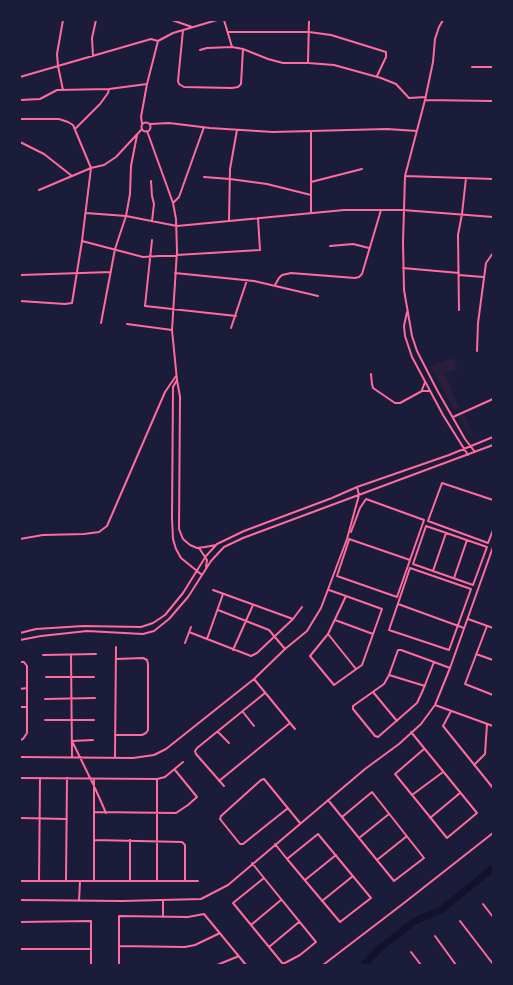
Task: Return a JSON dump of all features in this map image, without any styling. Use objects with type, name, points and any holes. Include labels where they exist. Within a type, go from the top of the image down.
[{"type":"street","points":[[63,20],[56,54],[63,90]]},
{"type":"street","points":[[93,56],[92,38],[96,20]]},
{"type":"street","points":[[172,20],[193,27]]},
{"type":"street","points":[[20,76],[151,39],[158,41],[173,33],[217,20]]},
{"type":"street","points":[[224,20],[232,47]]},
{"type":"street","points":[[308,63],[309,20]]},
{"type":"street","points":[[443,20],[435,39],[433,62],[426,97],[405,176],[403,210],[404,290],[407,311],[417,351],[433,383],[465,439],[475,452]]},
{"type":"street","points":[[183,30],[178,84],[184,87],[238,87],[241,84],[243,49]]},
{"type":"street","points":[[228,32],[309,32],[331,35],[386,52],[386,58],[377,77]]},
{"type":"street","points":[[39,190],[91,168],[104,165],[116,157],[142,129],[141,117],[147,84],[158,41]]},
{"type":"street","points":[[200,50],[213,47],[232,47],[243,49],[268,59],[283,62],[334,65],[396,84],[409,98],[426,97]]},
{"type":"street","points":[[472,67],[493,67]]},
{"type":"street","points":[[20,100],[40,99],[57,90],[109,89],[147,84]]},
{"type":"street","points":[[75,129],[100,104],[108,93],[109,89]]},
{"type":"street","points":[[425,100],[493,101]]},
{"type":"street","points":[[20,119],[59,119],[68,122],[75,129],[91,168],[73,300],[69,304],[20,301]]},
{"type":"street","points":[[142,123],[169,123],[273,132],[387,129],[417,131]]},
{"type":"street","points":[[147,131],[150,129],[150,124]]},
{"type":"street","points":[[173,203],[179,197],[204,127]]},
{"type":"street","points":[[142,129],[147,131],[173,203],[177,226],[172,330],[180,397],[180,529],[183,539],[190,545],[198,548],[206,557],[206,569]]},
{"type":"street","points":[[229,220],[230,179],[237,130]]},
{"type":"street","points":[[311,131],[311,213]]},
{"type":"street","points":[[101,323],[115,249],[126,216],[130,194],[131,166],[137,135]]},
{"type":"street","points":[[20,142],[44,154],[72,176]]},
{"type":"street","points":[[311,182],[362,169]]},
{"type":"street","points":[[405,176],[493,180]]},
{"type":"street","points":[[204,177],[267,184],[311,194]]},
{"type":"street","points":[[459,310],[458,235],[466,178]]},
{"type":"street","points":[[151,181],[154,204],[152,221]]},
{"type":"street","points":[[86,213],[126,216],[177,226],[258,217],[344,210],[403,210],[493,217]]},
{"type":"street","points":[[275,285],[282,275],[291,273],[355,278],[359,277],[362,274],[381,210]]},
{"type":"street","points":[[82,241],[142,257],[260,250],[258,217]]},
{"type":"street","points":[[152,240],[146,306],[236,316]]},
{"type":"street","points":[[330,246],[353,244],[369,248]]},
{"type":"street","points":[[476,351],[486,263],[493,253]]},
{"type":"street","points":[[403,268],[484,277]]},
{"type":"street","points":[[20,275],[111,272]]},
{"type":"street","points":[[175,273],[247,280],[275,285],[318,296]]},
{"type":"street","points":[[231,328],[247,280]]},
{"type":"street","points":[[407,311],[404,326],[405,336],[412,357],[430,391],[468,455]]},
{"type":"street","points":[[127,324],[172,330]]},
{"type":"street","points":[[371,374],[373,388],[395,403],[400,403],[422,390],[430,391]]},
{"type":"street","points":[[20,539],[43,535],[99,532],[107,526],[165,392],[177,375]]},
{"type":"street","points":[[177,380],[173,387],[173,538],[176,549],[181,558],[202,575]]},
{"type":"street","points":[[422,390],[425,382]]},
{"type":"street","points":[[428,386],[433,383]]},
{"type":"street","points":[[453,417],[493,399]]},
{"type":"street","points":[[198,548],[217,544],[244,531],[357,487],[464,449],[493,437]]},
{"type":"street","points":[[20,640],[87,631],[144,634],[154,631],[169,619],[184,603],[211,561],[224,547],[359,494],[493,445]]},
{"type":"street","points":[[493,500],[442,483],[428,521],[488,543],[493,530]]},
{"type":"street","points":[[351,532],[360,508],[366,499],[423,519],[424,521],[397,598],[337,576],[359,494],[357,487]]},
{"type":"street","points":[[426,526],[467,540],[487,547],[473,585],[413,564],[426,526]]},
{"type":"street","points":[[433,571],[446,533]]},
{"type":"street","points":[[348,539],[410,560]]},
{"type":"street","points":[[20,757],[132,758],[154,755],[166,749],[254,679],[285,649],[307,631],[321,608],[348,539]]},
{"type":"street","points":[[454,578],[467,540]]},
{"type":"street","points":[[20,633],[36,629],[83,626],[141,627],[153,622],[164,615],[183,593],[196,571],[217,544]]},
{"type":"street","points":[[20,900],[201,900],[228,885],[364,769],[399,744],[421,724],[435,705],[468,619],[493,547]]},
{"type":"street","points":[[481,564],[486,566]]},
{"type":"street","points":[[410,568],[471,589],[449,650],[388,630],[398,604],[410,568]]},
{"type":"street","points":[[479,569],[484,571]]},
{"type":"street","points":[[213,590],[293,619]]},
{"type":"street","points":[[329,590],[346,596],[382,609],[362,665],[334,685],[310,656],[328,634],[346,596]]},
{"type":"street","points":[[206,640],[224,594]]},
{"type":"street","points":[[398,604],[464,628]]},
{"type":"street","points":[[233,650],[253,605]]},
{"type":"street","points":[[189,632],[206,640],[251,656],[257,653],[293,619],[302,606]]},
{"type":"street","points":[[218,610],[269,630],[285,649]]},
{"type":"street","points":[[468,619],[493,628]]},
{"type":"street","points":[[335,620],[373,634]]},
{"type":"street","points":[[486,626],[464,684],[493,695]]},
{"type":"street","points":[[184,643],[191,627]]},
{"type":"street","points":[[328,634],[356,669]]},
{"type":"street","points":[[115,757],[116,647]]},
{"type":"street","points":[[434,662],[417,703],[378,737],[375,736],[353,709],[354,706],[384,684],[398,650],[401,650],[434,662],[450,668]]},
{"type":"street","points":[[43,655],[96,654]]},
{"type":"street","points":[[476,654],[493,660]]},
{"type":"street","points":[[70,655],[72,757]]},
{"type":"street","points":[[115,735],[142,735],[146,734],[148,730],[147,660],[143,658],[116,659]]},
{"type":"street","points":[[20,662],[24,662],[27,666],[27,733],[23,739],[20,740]]},
{"type":"street","points":[[389,675],[425,686]]},
{"type":"street","points":[[46,677],[94,677]]},
{"type":"street","points":[[254,679],[295,729]]},
{"type":"street","points":[[20,689],[27,688]]},
{"type":"street","points":[[373,692],[397,721]]},
{"type":"street","points":[[224,786],[195,751],[265,693]]},
{"type":"street","points":[[45,699],[95,698]]},
{"type":"street","points":[[435,705],[493,726]]},
{"type":"street","points":[[20,707],[27,707]]},
{"type":"street","points":[[451,711],[444,726],[493,788]]},
{"type":"street","points":[[243,712],[254,726]]},
{"type":"street","points":[[45,720],[94,720]]},
{"type":"street","points":[[219,780],[290,724]]},
{"type":"street","points":[[474,764],[484,754],[486,724]]},
{"type":"street","points":[[218,732],[229,743]]},
{"type":"street","points":[[412,732],[476,814],[447,838],[395,774],[424,748]]},
{"type":"street","points":[[72,741],[94,740]]},
{"type":"street","points":[[72,741],[106,813]]},
{"type":"street","points":[[20,778],[157,779],[164,777],[175,770],[183,762]]},
{"type":"street","points":[[94,812],[176,813],[197,797],[175,770]]},
{"type":"street","points":[[412,795],[443,772]]},
{"type":"street","points":[[40,778],[40,881]]},
{"type":"street","points":[[66,881],[67,778]]},
{"type":"street","points":[[94,779],[94,881]]},
{"type":"street","points":[[157,779],[157,881]]},
{"type":"street","points":[[288,808],[243,844],[240,844],[220,819],[220,816],[261,780],[264,780],[288,808],[300,823]]},
{"type":"street","points":[[328,800],[394,881],[424,858],[372,792],[342,816]]},
{"type":"street","points":[[430,818],[460,793]]},
{"type":"street","points":[[359,838],[390,814]]},
{"type":"street","points":[[20,818],[67,819]]},
{"type":"street","points":[[324,965],[493,833]]},
{"type":"street","points":[[275,844],[287,859],[340,922],[371,898],[318,834],[287,859]]},
{"type":"street","points":[[377,860],[407,836]]},
{"type":"street","points":[[94,840],[157,840],[182,842],[185,845],[185,881]]},
{"type":"street","points":[[130,840],[130,881]]},
{"type":"street","points":[[305,880],[336,855]]},
{"type":"street","points":[[252,864],[264,878],[299,922],[316,942],[300,955],[283,964],[233,903],[264,878]]},
{"type":"street","points":[[322,901],[353,876]]},
{"type":"street","points":[[20,880],[198,881]]},
{"type":"street","points":[[79,901],[80,881]]},
{"type":"street","points":[[163,900],[163,917]]},
{"type":"street","points":[[251,925],[281,900]]},
{"type":"street","points":[[483,904],[493,917]]},
{"type":"street","points":[[119,965],[119,916],[188,917],[204,914],[246,965]]},
{"type":"street","points":[[20,922],[91,921],[90,965]]},
{"type":"street","points":[[460,921],[493,964]]},
{"type":"street","points":[[269,947],[299,922]]},
{"type":"street","points":[[119,946],[185,947],[195,945],[220,933]]},
{"type":"street","points":[[435,936],[456,965]]},
{"type":"street","points":[[20,949],[91,949]]},
{"type":"street","points":[[411,952],[422,965]]},
{"type":"street","points":[[217,965],[239,956]]},
{"type":"shaded area","points":[[454,358],[457,369],[445,374],[459,408],[454,410],[430,366]]},
{"type":"shaded area","points":[[464,414],[473,436],[471,437],[458,417]]},
{"type":"waterway","points":[[364,965],[380,948],[415,921],[441,910],[493,868]]}]
